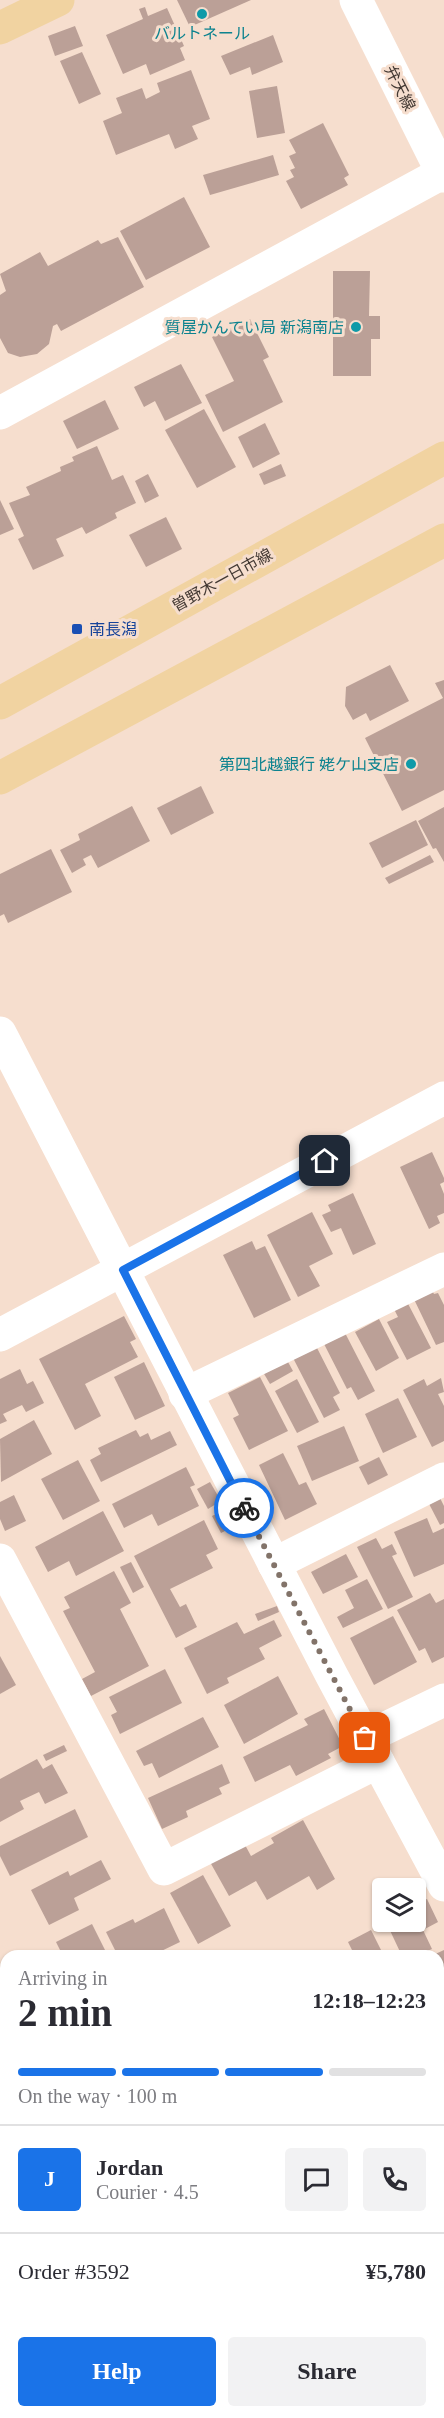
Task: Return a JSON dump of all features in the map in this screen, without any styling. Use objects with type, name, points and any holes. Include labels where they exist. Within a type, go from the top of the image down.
[{"type":"main road","points":[[0,28],[58,0]]},
{"type":"main road","name":"曽野木一日市線","points":[[0,703],[444,458]]},
{"type":"main road","points":[[0,778],[444,540]]},
{"type":"street","name":"弁天線","points":[[356,0],[444,174]]},
{"type":"street","points":[[0,413],[444,174]]},
{"type":"street","points":[[0,1033],[185,1394],[444,1885]]},
{"type":"street","points":[[0,1335],[444,1098]]},
{"type":"street","points":[[185,1394],[444,1269]]},
{"type":"street","points":[[274,1564],[444,1479]]},
{"type":"street","points":[[0,1560],[164,1869],[372,1750],[444,1700]]},
{"type":"building","name":"バルトネール","points":[[177,0],[251,0],[190,27]]},
{"type":"building","points":[[145,7],[148,16],[167,8],[184,46],[180,48],[185,60],[150,75],[146,64],[123,74],[106,35],[143,19],[139,9]]},
{"type":"building","points":[[75,26],[83,46],[55,56],[48,36]]},
{"type":"building","points":[[273,35],[283,62],[252,75],[250,67],[230,75],[221,56]]},
{"type":"building","points":[[82,52],[101,94],[79,104],[60,61]]},
{"type":"building","points":[[191,70],[210,119],[192,126],[198,139],[175,149],[169,134],[116,155],[103,121],[122,113],[116,98],[142,88],[146,99],[160,92],[157,83]]},
{"type":"building","points":[[277,86],[285,133],[257,138],[249,91]]},
{"type":"building","points":[[323,123],[349,175],[344,178],[348,185],[301,209],[286,181],[294,177],[290,170],[295,168],[289,156],[296,153],[289,140]]},
{"type":"building","points":[[273,155],[279,175],[210,195],[203,175]]},
{"type":"building","points":[[184,197],[210,247],[146,280],[120,231]]},
{"type":"building","points":[[118,237],[144,287],[61,331],[57,324],[53,326],[49,344],[37,354],[20,357],[8,353],[0,338],[0,295],[6,291],[0,274],[40,252],[48,266],[98,240],[101,244]]},
{"type":"building","name":"質屋かんてい局 新潟南店","points":[[333,271],[370,271],[369,316],[380,316],[380,339],[371,339],[371,376],[333,376]]},
{"type":"building","points":[[250,319],[269,357],[263,360],[283,402],[223,432],[205,395],[234,381],[212,337]]},
{"type":"building","points":[[181,364],[202,403],[165,421],[155,401],[144,407],[134,387]]},
{"type":"building","points":[[105,400],[119,429],[77,449],[63,421]]},
{"type":"building","points":[[204,409],[236,467],[197,488],[165,430]]},
{"type":"building","points":[[265,423],[280,454],[253,468],[238,437]]},
{"type":"building","points":[[97,446],[112,480],[123,475],[136,503],[115,513],[117,518],[86,534],[82,527],[56,539],[64,556],[33,570],[18,539],[24,536],[9,503],[30,495],[26,487],[61,471],[60,467],[74,461],[72,457]]},
{"type":"building","points":[[281,464],[286,476],[264,485],[259,474]]},
{"type":"building","points":[[148,474],[159,496],[145,503],[135,481]]},
{"type":"building","points":[[0,500],[14,529],[0,535]]},
{"type":"building","points":[[166,517],[182,549],[146,567],[129,535]]},
{"type":"building","points":[[390,665],[409,701],[370,721],[366,713],[353,720],[345,706],[346,687]]},
{"type":"building","name":"第四北越銀行 姥ケ山支店","points":[[444,680],[444,790],[402,811],[365,738],[443,698],[435,683]]},
{"type":"building","points":[[201,786],[214,813],[171,835],[157,808]]},
{"type":"building","points":[[132,806],[150,841],[98,868],[91,855],[83,859],[86,865],[72,873],[60,850],[80,840],[78,834]]},
{"type":"building","points":[[444,807],[444,862],[436,848],[433,849],[418,821]]},
{"type":"building","points":[[416,820],[428,845],[382,868],[369,843]]},
{"type":"building","points":[[51,849],[72,892],[8,923],[4,914],[0,916],[0,874]]},
{"type":"building","points":[[430,855],[434,862],[389,884],[385,878]]},
{"type":"building","points":[[432,1152],[444,1178],[444,1182],[440,1184],[444,1194],[444,1213],[437,1216],[440,1223],[429,1229],[400,1167]]},
{"type":"building","points":[[353,1193],[376,1244],[353,1255],[341,1228],[331,1232],[322,1215],[331,1211],[328,1205]]},
{"type":"building","points":[[312,1212],[333,1254],[309,1266],[320,1286],[298,1297],[267,1235]]},
{"type":"building","points":[[252,1241],[256,1250],[265,1246],[291,1300],[254,1318],[223,1255]]},
{"type":"building","points":[[429,1284],[434,1294],[438,1293],[444,1305],[444,1342],[436,1345],[411,1293]]},
{"type":"building","points":[[404,1296],[431,1348],[407,1360],[387,1322],[398,1317],[391,1303]]},
{"type":"building","points":[[124,1316],[136,1339],[130,1342],[138,1357],[85,1384],[101,1416],[75,1430],[39,1359]]},
{"type":"building","points":[[379,1319],[399,1358],[376,1371],[355,1332]]},
{"type":"building","points":[[343,1329],[375,1391],[358,1400],[351,1387],[347,1389],[322,1340]]},
{"type":"building","points":[[315,1344],[340,1393],[333,1397],[340,1410],[324,1418],[292,1356]]},
{"type":"building","points":[[283,1353],[293,1371],[270,1384],[260,1367]]},
{"type":"building","points":[[144,1362],[165,1406],[135,1420],[114,1377]]},
{"type":"building","points":[[20,1369],[27,1384],[33,1381],[44,1403],[26,1412],[22,1405],[3,1414],[7,1421],[0,1424],[0,1379]]},
{"type":"building","points":[[260,1377],[288,1431],[249,1450],[233,1418],[239,1415],[228,1393]]},
{"type":"building","points":[[441,1378],[444,1392],[438,1394],[444,1406],[444,1441],[432,1447],[403,1390],[424,1379],[427,1386]]},
{"type":"building","points":[[297,1379],[319,1422],[297,1433],[275,1391]]},
{"type":"building","points":[[398,1398],[417,1437],[383,1453],[365,1414]]},
{"type":"building","points":[[34,1420],[52,1454],[1,1482],[0,1439]]},
{"type":"building","points":[[344,1426],[359,1461],[312,1481],[297,1446]]},
{"type":"building","points":[[136,1430],[140,1437],[148,1433],[151,1440],[170,1431],[177,1445],[101,1482],[90,1460],[101,1454],[98,1448]]},
{"type":"building","points":[[283,1453],[299,1485],[306,1482],[317,1504],[285,1520],[259,1465]]},
{"type":"building","points":[[379,1457],[388,1475],[368,1485],[359,1467]]},
{"type":"building","points":[[78,1460],[100,1501],[63,1520],[41,1479]]},
{"type":"building","points":[[186,1467],[195,1485],[190,1487],[199,1506],[158,1526],[152,1514],[124,1528],[112,1504]]},
{"type":"building","points":[[210,1482],[221,1501],[208,1509],[197,1489]]},
{"type":"building","points":[[438,1494],[444,1506],[444,1523],[440,1525],[427,1500]]},
{"type":"building","points":[[14,1495],[26,1521],[5,1531],[0,1519],[0,1502]]},
{"type":"building","points":[[103,1511],[124,1551],[76,1576],[69,1561],[48,1572],[35,1547]]},
{"type":"building","points":[[222,1511],[231,1528],[221,1533],[212,1516]]},
{"type":"building","points":[[427,1518],[433,1533],[444,1528],[444,1564],[414,1577],[394,1532]]},
{"type":"building","points":[[204,1520],[218,1549],[206,1555],[213,1568],[170,1589],[180,1607],[186,1604],[197,1627],[176,1638],[134,1556]]},
{"type":"building","points":[[376,1538],[382,1549],[392,1544],[397,1554],[392,1556],[413,1597],[388,1609],[357,1547]]},
{"type":"building","points":[[346,1554],[358,1577],[323,1594],[311,1572]]},
{"type":"building","points":[[131,1562],[144,1587],[133,1593],[120,1567]]},
{"type":"building","points":[[114,1571],[131,1603],[120,1609],[149,1666],[91,1696],[82,1679],[95,1672],[63,1611],[70,1608],[64,1597]]},
{"type":"building","points":[[367,1579],[383,1609],[343,1628],[337,1617],[354,1608],[345,1590]]},
{"type":"building","points":[[430,1593],[436,1603],[444,1599],[444,1657],[432,1663],[425,1648],[419,1651],[397,1610]]},
{"type":"building","points":[[277,1606],[279,1612],[258,1621],[255,1614]]},
{"type":"building","points":[[393,1616],[417,1662],[374,1685],[350,1638]]},
{"type":"building","points":[[274,1620],[282,1636],[259,1648],[265,1659],[227,1678],[229,1683],[207,1694],[184,1648],[237,1622],[244,1634]]},
{"type":"building","points":[[0,1656],[16,1685],[0,1694]]},
{"type":"building","points":[[165,1669],[182,1703],[120,1734],[111,1715],[117,1712],[109,1697]]},
{"type":"building","points":[[278,1676],[298,1714],[244,1744],[224,1705]]},
{"type":"building","points":[[324,1709],[343,1746],[328,1754],[331,1758],[296,1776],[290,1765],[255,1782],[243,1757],[308,1725],[304,1719]]},
{"type":"building","points":[[203,1717],[219,1747],[159,1778],[152,1763],[144,1766],[136,1751]]},
{"type":"building","points":[[64,1745],[67,1751],[46,1761],[43,1755]]},
{"type":"building","points":[[37,1759],[43,1769],[52,1764],[68,1793],[45,1804],[39,1792],[20,1801],[24,1809],[0,1822],[0,1779]]},
{"type":"building","points":[[222,1764],[230,1783],[219,1788],[222,1794],[186,1811],[188,1817],[162,1829],[148,1798]]},
{"type":"building","points":[[75,1809],[88,1837],[10,1876],[0,1856],[0,1846]]},
{"type":"building","points":[[303,1820],[335,1879],[317,1890],[309,1876],[267,1900],[256,1881],[229,1896],[210,1862],[244,1843],[251,1856],[274,1843],[271,1838]]},
{"type":"building","points":[[101,1860],[111,1879],[74,1898],[79,1910],[49,1925],[31,1890],[68,1871],[70,1876]]},
{"type":"building","points":[[203,1875],[231,1926],[198,1944],[170,1893]]},
{"type":"building","points":[[426,1899],[427,1899],[438,1922],[426,1928]]},
{"type":"building","points":[[164,1908],[180,1942],[163,1950],[115,1950],[106,1932],[133,1919],[135,1923]]},
{"type":"building","points":[[92,1924],[105,1950],[60,1950],[56,1942]]},
{"type":"building","points":[[371,1930],[381,1950],[352,1950],[348,1942]]},
{"type":"building","points":[[391,1932],[424,1932],[432,1949],[430,1950],[399,1950]]},
{"type":"way so far","points":[[244,1508],[365,1738]]},
{"type":"place","name":"バルトネール","points":[[202,14]]},
{"type":"place","name":"質屋かんてい局 新潟南店","points":[[356,327]]},
{"type":"place","name":"南長潟","points":[[77,629]]},
{"type":"place","name":"第四北越銀行 姥ケ山支店","points":[[411,764]]},
{"type":"route","points":[[244,1508],[123,1270],[325,1161]]}]
